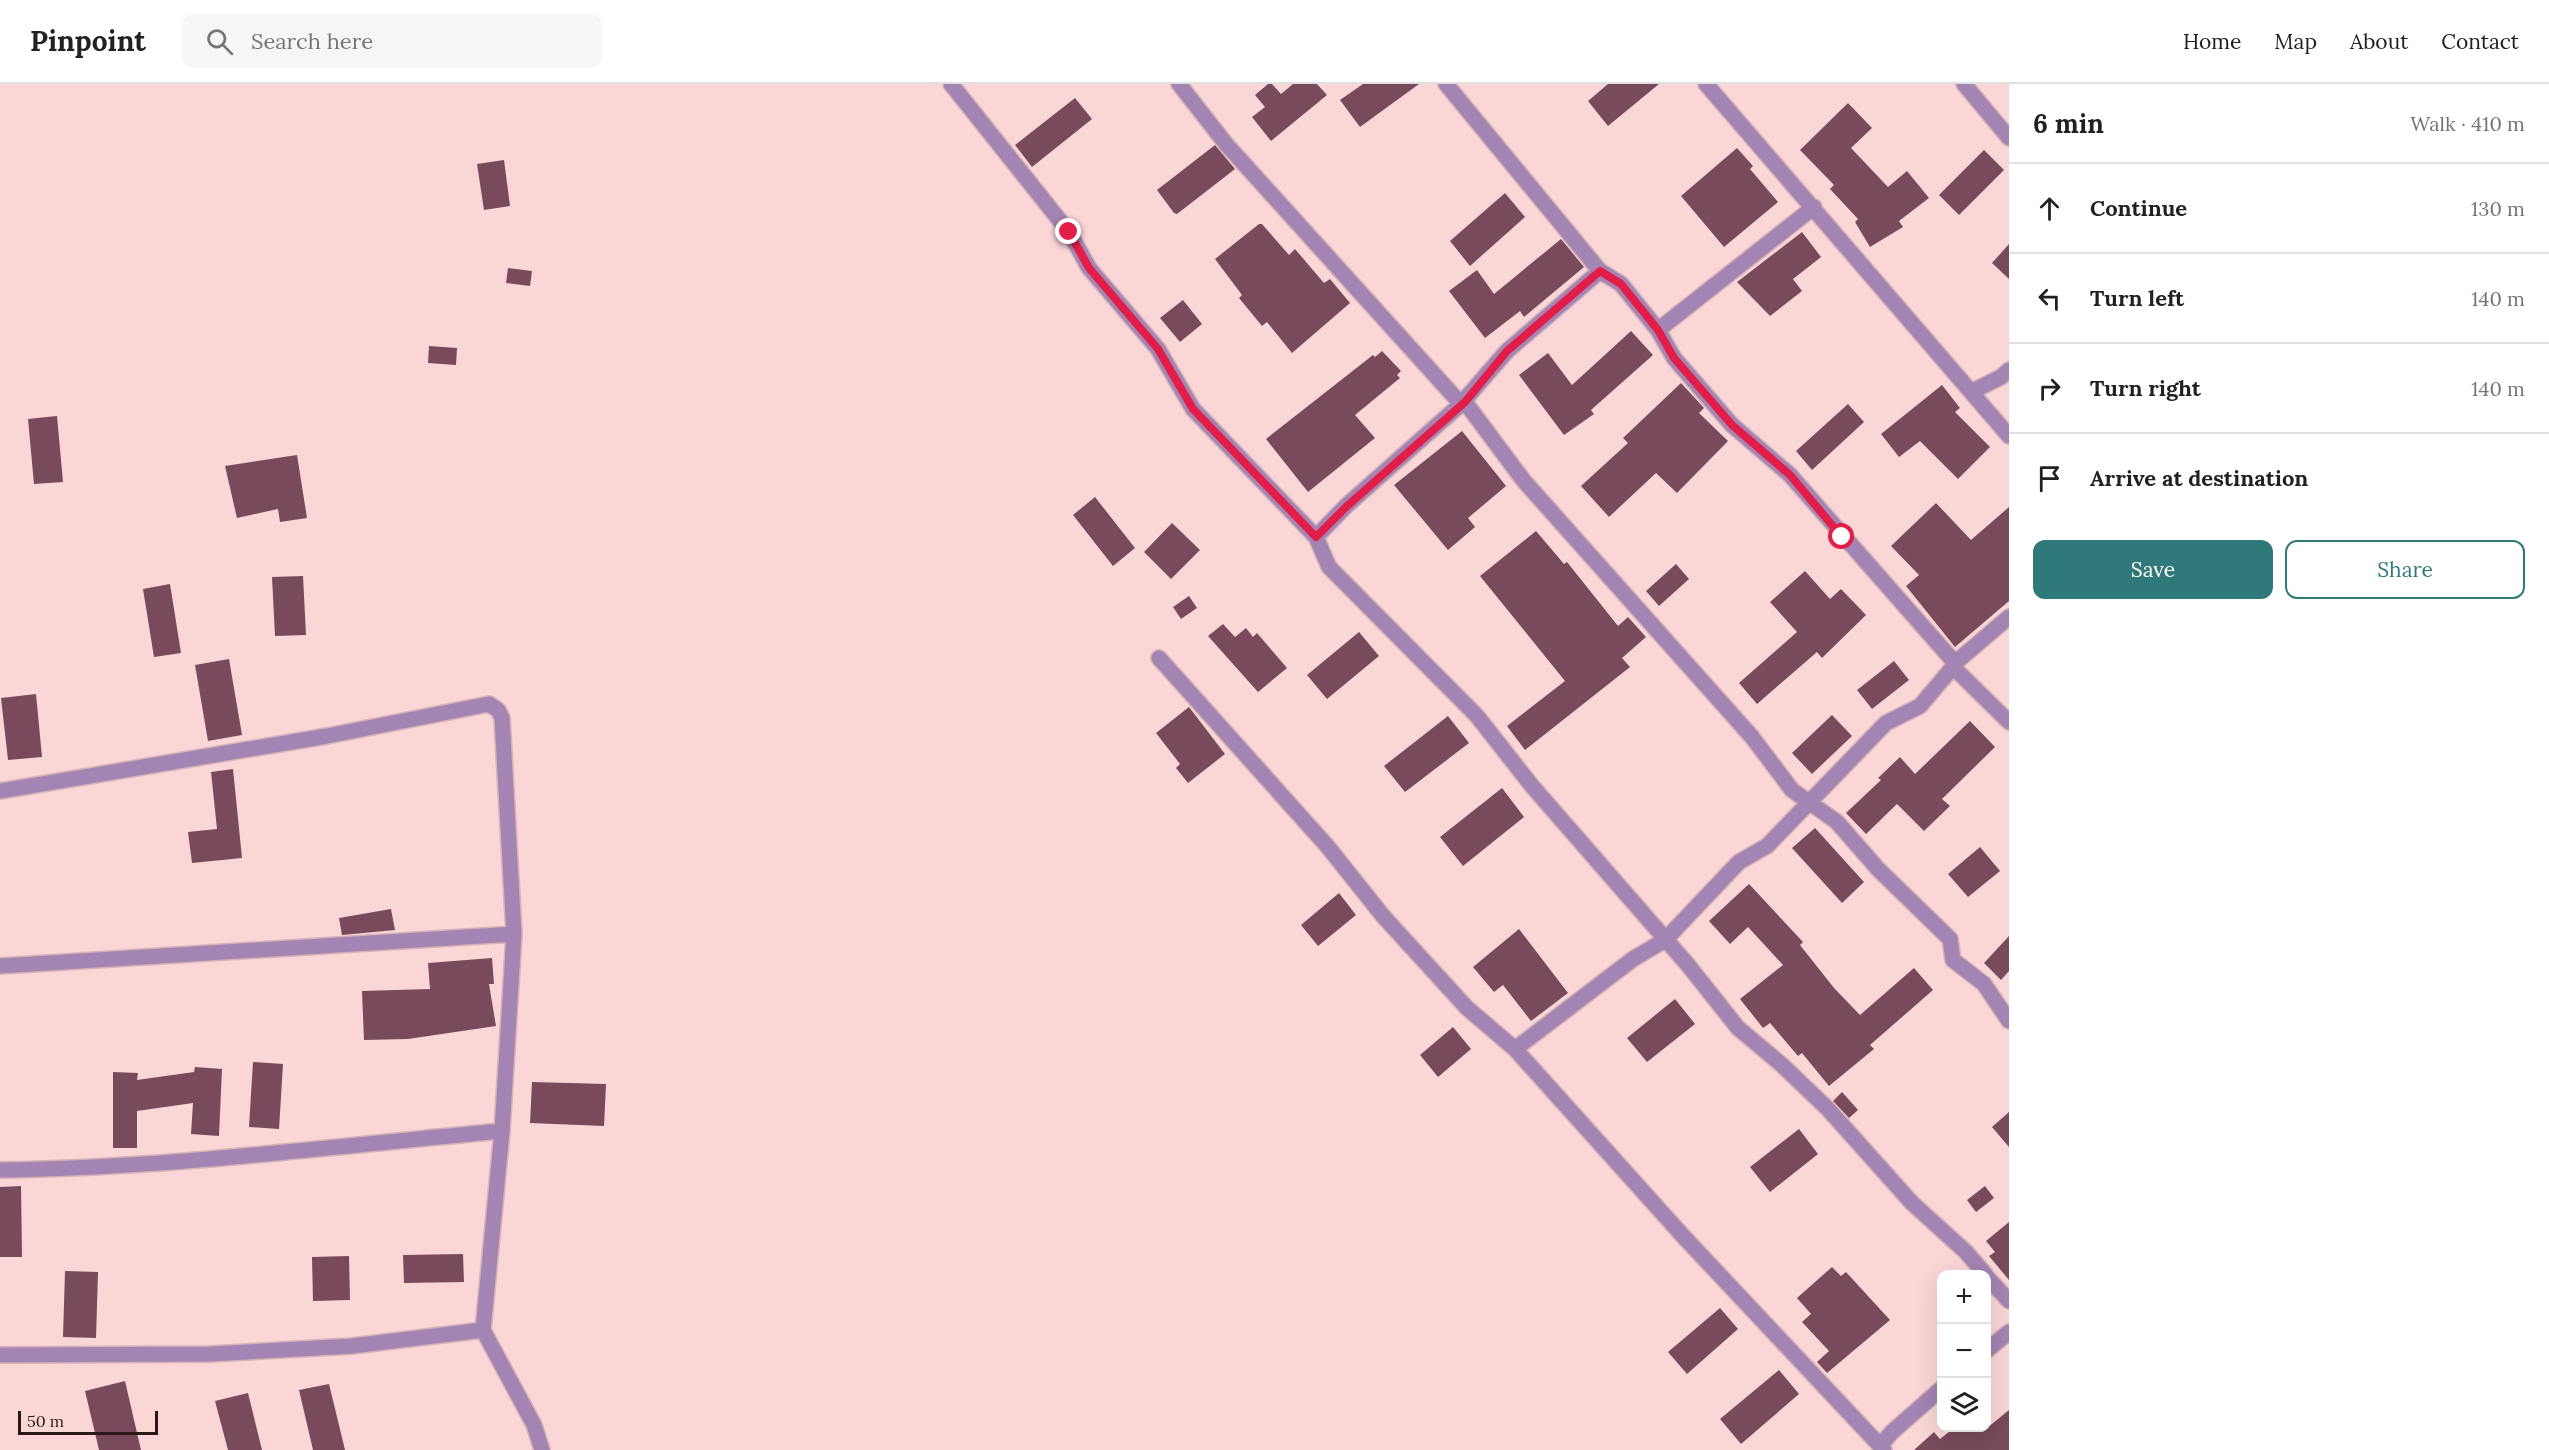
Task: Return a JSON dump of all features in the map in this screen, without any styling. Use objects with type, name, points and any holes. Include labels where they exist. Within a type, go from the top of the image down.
[{"type":"street","points":[[951,84],[1069,232],[1089,268],[1158,349],[1193,409],[1316,537],[1329,567],[1477,716],[1532,786],[1738,1028],[1782,1065],[1828,1109],[1912,1203],[1966,1252],[1981,1270]]},
{"type":"street","points":[[1179,84],[1226,144],[1463,403],[1524,481],[1752,737],[1792,790],[1837,822],[1878,869],[1950,939],[1953,960],[1984,984],[2009,1021]]},
{"type":"street","points":[[1446,84],[1600,271],[1621,284],[1658,330],[1674,358],[1732,425],[1790,475],[1954,665],[2009,722]]},
{"type":"street","points":[[1706,84],[1785,179],[1814,207],[2009,436]]},
{"type":"street","points":[[1964,84],[2009,138]]},
{"type":"street","points":[[1658,330],[1814,207]]},
{"type":"street","points":[[1316,537],[1346,507],[1463,403],[1507,351],[1600,271]]},
{"type":"street","points":[[1972,391],[2001,377],[2009,370]]},
{"type":"street","points":[[1515,1049],[1633,959],[1665,940],[1739,862],[1767,846],[1886,723],[1920,706],[1954,665],[2009,617]]},
{"type":"street","points":[[1159,658],[1328,847],[1383,916],[1467,1008],[1515,1049],[1683,1236],[1882,1448],[1892,1432],[1937,1392]]},
{"type":"street","points":[[0,791],[327,736],[489,704],[498,710],[502,718],[514,934],[502,1131],[483,1330],[534,1425],[542,1450]]},
{"type":"street","points":[[0,966],[514,934]]},
{"type":"street","points":[[0,1170],[58,1170],[232,1159],[502,1131]]},
{"type":"street","points":[[1991,1281],[2009,1301]]},
{"type":"street","points":[[0,1355],[210,1354],[352,1346],[483,1330]]},
{"type":"street","points":[[1991,1347],[2009,1332]]},
{"type":"building","points":[[1268,84],[1272,84],[1281,94],[1293,84],[1317,84],[1327,95],[1271,141],[1252,117],[1265,107],[1255,95]]},
{"type":"building","points":[[1363,84],[1419,84],[1360,127],[1340,100]]},
{"type":"building","points":[[1608,84],[1659,84],[1608,126],[1588,101]]},
{"type":"building","points":[[1075,98],[1092,119],[1032,167],[1015,145]]},
{"type":"building","points":[[1848,103],[1872,128],[1851,148],[1888,187],[1907,171],[1929,198],[1899,221],[1903,227],[1870,247],[1855,222],[1858,219],[1830,189],[1834,185],[1800,150]]},
{"type":"building","points":[[1215,145],[1235,169],[1177,214],[1174,213],[1157,190]]},
{"type":"building","points":[[1737,148],[1753,166],[1750,169],[1778,202],[1724,247],[1681,196]]},
{"type":"building","points":[[1984,150],[2004,170],[1959,215],[1939,195]]},
{"type":"building","points":[[504,160],[510,206],[484,210],[477,164]]},
{"type":"building","points":[[1505,193],[1525,217],[1470,266],[1450,241]]},
{"type":"building","points":[[1262,224],[1289,255],[1295,249],[1324,283],[1330,279],[1350,303],[1292,353],[1267,322],[1262,326],[1239,298],[1242,295],[1215,259]]},
{"type":"building","points":[[1802,232],[1821,257],[1793,279],[1802,291],[1770,316],[1737,282]]},
{"type":"building","points":[[1561,239],[1584,267],[1524,317],[1520,311],[1485,338],[1449,291],[1477,270],[1494,294]]},
{"type":"building","points":[[2009,244],[2009,279],[1992,263]]},
{"type":"building","points":[[508,268],[532,271],[530,286],[506,283]]},
{"type":"building","points":[[1183,300],[1202,324],[1180,342],[1160,318]]},
{"type":"building","points":[[1631,331],[1653,355],[1591,410],[1594,414],[1564,435],[1519,375],[1548,353],[1572,385]]},
{"type":"building","points":[[429,346],[457,348],[456,365],[428,363]]},
{"type":"building","points":[[1382,351],[1401,371],[1397,375],[1400,378],[1355,415],[1375,438],[1308,492],[1266,439],[1373,355],[1375,357]]},
{"type":"building","points":[[1681,383],[1704,408],[1699,413],[1728,441],[1677,493],[1656,473],[1609,517],[1581,486],[1628,443],[1623,438]]},
{"type":"building","points":[[1942,385],[1960,408],[1955,412],[1990,447],[1958,479],[1920,441],[1899,457],[1881,434]]},
{"type":"building","points":[[1848,404],[1864,422],[1812,470],[1796,451]]},
{"type":"building","points":[[57,416],[63,482],[34,484],[28,419]]},
{"type":"building","points":[[1462,431],[1506,486],[1468,518],[1475,527],[1448,550],[1394,485]]},
{"type":"building","points":[[297,455],[307,518],[280,522],[278,509],[237,518],[225,466]]},
{"type":"building","points":[[1095,497],[1135,548],[1113,566],[1073,515]]},
{"type":"building","points":[[1936,503],[1971,540],[2009,507],[2009,601],[1955,647],[1906,586],[1919,575],[1891,546]]},
{"type":"building","points":[[1172,523],[1200,550],[1171,579],[1144,552]]},
{"type":"building","points":[[1536,531],[1564,564],[1567,562],[1618,626],[1628,617],[1646,637],[1622,658],[1630,667],[1525,750],[1507,726],[1565,681],[1480,576]]},
{"type":"building","points":[[1676,564],[1689,579],[1659,606],[1646,591]]},
{"type":"building","points":[[1805,571],[1830,599],[1841,589],[1866,615],[1822,658],[1817,652],[1757,704],[1739,683],[1797,632],[1770,602]]},
{"type":"building","points":[[303,576],[306,635],[275,636],[272,577]]},
{"type":"building","points":[[170,584],[181,653],[154,657],[143,589]]},
{"type":"building","points":[[1189,596],[1197,608],[1181,619],[1173,607]]},
{"type":"building","points":[[1223,624],[1235,637],[1246,628],[1253,637],[1257,633],[1287,668],[1258,692],[1208,636]]},
{"type":"building","points":[[1359,632],[1379,656],[1327,699],[1307,675]]},
{"type":"building","points":[[229,659],[242,735],[208,741],[195,665]]},
{"type":"building","points":[[1894,661],[1909,680],[1872,709],[1857,690]]},
{"type":"building","points":[[36,694],[42,757],[8,760],[1,698]]},
{"type":"building","points":[[1189,707],[1225,754],[1188,783],[1176,768],[1180,764],[1156,733]]},
{"type":"building","points":[[1832,715],[1852,736],[1812,774],[1792,753]]},
{"type":"building","points":[[1448,716],[1469,743],[1405,792],[1384,766]]},
{"type":"building","points":[[1970,721],[1995,747],[1942,799],[1950,806],[1924,831],[1897,804],[1866,834],[1846,813],[1881,780],[1878,778],[1900,757],[1915,774]]},
{"type":"building","points":[[233,769],[242,858],[192,863],[188,832],[217,829],[211,772]]},
{"type":"building","points":[[1502,788],[1524,817],[1463,866],[1440,837]]},
{"type":"building","points":[[1815,828],[1864,882],[1842,903],[1792,848]]},
{"type":"building","points":[[1980,847],[2000,871],[1968,897],[1948,874]]},
{"type":"building","points":[[1749,884],[1803,942],[1800,945],[1834,988],[1860,1015],[1914,968],[1933,990],[1870,1045],[1874,1049],[1829,1086],[1802,1053],[1798,1056],[1770,1023],[1763,1028],[1740,999],[1783,965],[1748,927],[1730,944],[1709,921]]},
{"type":"building","points":[[1339,893],[1356,915],[1318,946],[1301,925]]},
{"type":"building","points":[[391,909],[395,930],[342,935],[339,918]]},
{"type":"building","points":[[1519,929],[1568,993],[1531,1021],[1503,985],[1494,992],[1473,967]]},
{"type":"building","points":[[2009,936],[2009,971],[2001,980],[1984,963]]},
{"type":"building","points":[[492,958],[494,984],[489,984],[496,1026],[408,1039],[364,1040],[362,991],[430,989],[428,963]]},
{"type":"building","points":[[1675,999],[1695,1024],[1647,1062],[1627,1038]]},
{"type":"building","points":[[1453,1027],[1471,1049],[1438,1077],[1420,1055]]},
{"type":"building","points":[[253,1062],[283,1064],[279,1129],[249,1127]]},
{"type":"building","points":[[195,1067],[222,1069],[219,1136],[191,1134],[193,1103],[137,1111],[137,1148],[113,1148],[113,1072],[138,1073],[137,1080],[194,1072]]},
{"type":"building","points":[[532,1082],[606,1084],[604,1126],[530,1123]]},
{"type":"building","points":[[1842,1092],[1858,1110],[1849,1118],[1833,1101]]},
{"type":"building","points":[[2009,1112],[2009,1147],[1992,1127]]},
{"type":"building","points":[[1799,1129],[1818,1154],[1770,1192],[1750,1167]]},
{"type":"building","points":[[21,1186],[22,1257],[0,1257],[0,1187]]},
{"type":"building","points":[[1985,1186],[1994,1198],[1976,1212],[1967,1200]]},
{"type":"building","points":[[2009,1222],[2009,1280],[1989,1256],[1995,1252],[1986,1241]]},
{"type":"building","points":[[463,1254],[464,1282],[404,1283],[403,1255]]},
{"type":"building","points":[[349,1256],[350,1300],[313,1301],[312,1257]]},
{"type":"building","points":[[1832,1267],[1841,1276],[1846,1272],[1890,1320],[1827,1373],[1817,1362],[1829,1351],[1802,1322],[1811,1314],[1797,1298]]},
{"type":"building","points":[[65,1271],[98,1272],[96,1338],[63,1337]]},
{"type":"building","points":[[1720,1308],[1738,1329],[1687,1374],[1668,1352]]},
{"type":"building","points":[[1779,1370],[1799,1394],[1741,1444],[1720,1419]]},
{"type":"building","points":[[125,1381],[141,1450],[99,1450],[85,1391]]},
{"type":"building","points":[[329,1384],[345,1450],[313,1450],[299,1390]]},
{"type":"building","points":[[248,1393],[262,1450],[228,1450],[215,1401]]},
{"type":"building","points":[[2009,1410],[2009,1450],[1914,1450],[1934,1432],[1940,1439],[1949,1432],[1991,1432],[1991,1425]]},
{"type":"route","points":[[1069,232],[1089,268],[1158,349],[1193,409],[1316,537],[1346,507],[1465,402],[1507,351],[1600,271],[1621,284],[1658,330],[1674,358],[1732,425],[1790,475],[1842,537]]}]
